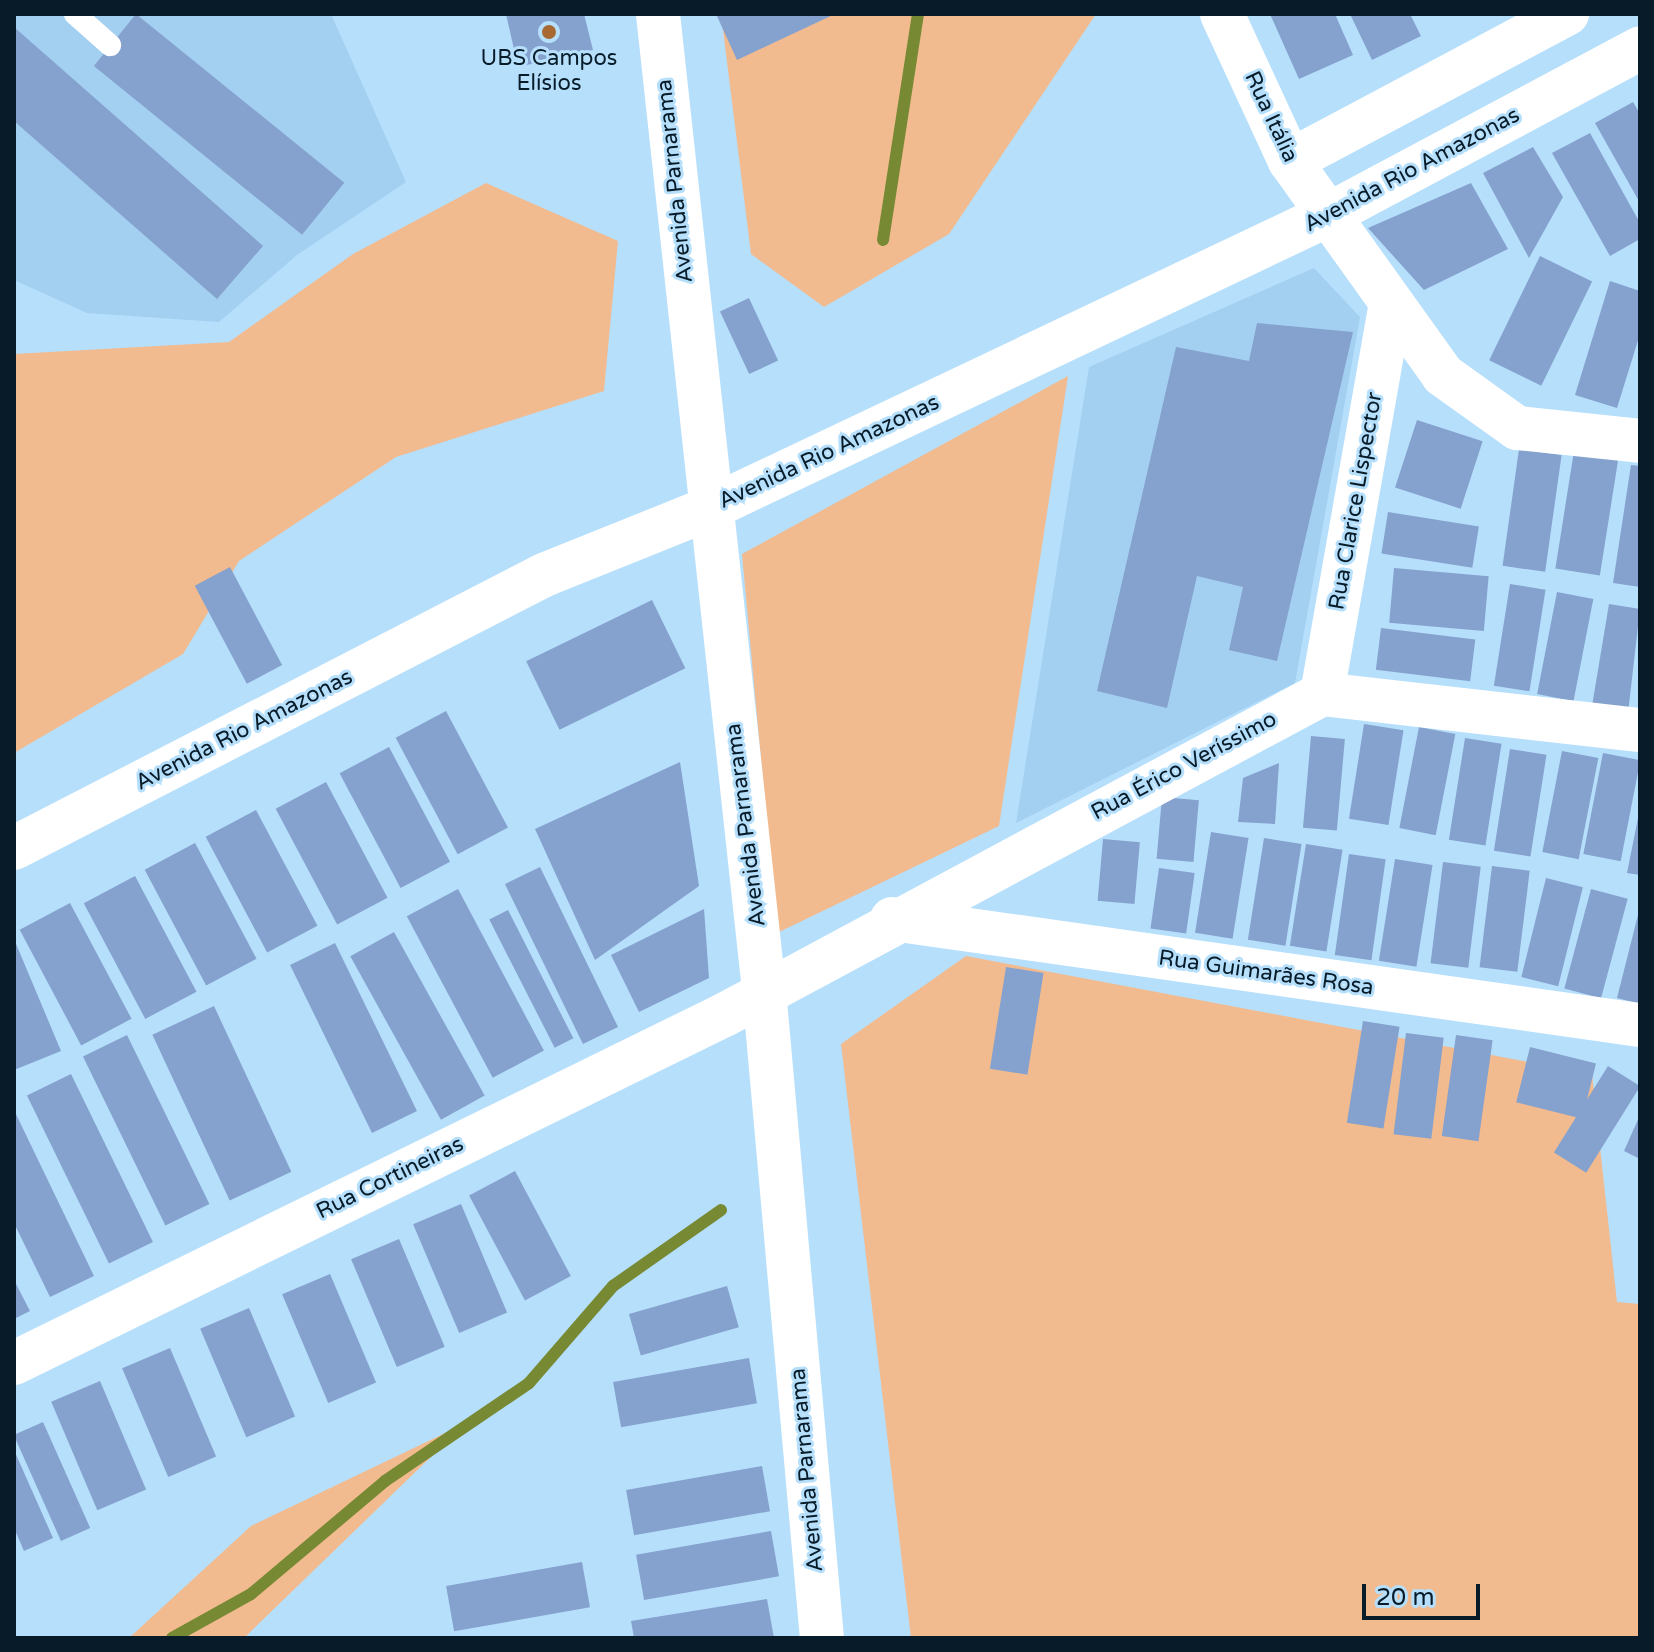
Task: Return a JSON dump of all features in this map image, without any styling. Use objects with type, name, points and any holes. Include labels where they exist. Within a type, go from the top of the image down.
[{"type":"street","name":"Avenida Parnarama","points":[[658,14],[708,509],[764,990],[822,1638]]},
{"type":"street","name":"Rua Itália","points":[[1222,14],[1290,161],[1390,308],[1443,375],[1517,428],[1640,441]]},
{"type":"street","points":[[1290,161],[1567,14]]},
{"type":"street","name":"Avenida Rio Amazonas","points":[[14,848],[544,575],[708,509],[1326,216],[1640,48]]},
{"type":"street","name":"Rua Clarice Lispector","points":[[1322,694],[1390,308]]},
{"type":"street","points":[[1322,694],[1640,730]]},
{"type":"street","name":"Rua Érico Veríssimo","points":[[764,990],[892,919],[1322,694]]},
{"type":"street","name":"Rua Guimarães Rosa","points":[[892,919],[1640,1025]]},
{"type":"street","name":"Rua Cortineiras","points":[[14,1363],[764,990]]},
{"type":"lane","points":[[75,14],[110,45]]},
{"type":"shaded area","points":[[14,14],[331,14],[406,182],[297,255],[219,322],[87,313],[14,280]]},
{"type":"shaded area","points":[[721,14],[1096,14],[949,234],[824,307],[751,254]]},
{"type":"shaded area","points":[[486,183],[618,241],[604,391],[396,457],[239,561],[183,654],[14,753],[14,354],[229,342],[353,254]]},
{"type":"shaded area","points":[[1314,268],[1360,317],[1295,683],[1016,823],[1089,367]]},
{"type":"shaded area","points":[[1068,376],[999,826],[777,933],[742,554]]},
{"type":"shaded area","points":[[966,956],[1592,1074],[1617,1302],[1640,1304],[1640,1638],[911,1638],[841,1044]]},
{"type":"shaded area","points":[[466,1423],[244,1638],[129,1638],[251,1526]]},
{"type":"building","points":[[136,14],[344,183],[302,235],[94,66]]},
{"type":"building","name":"UBS Campos Elísios","points":[[506,14],[584,14],[593,50],[518,67]]},
{"type":"building","points":[[716,14],[835,14],[737,60]]},
{"type":"building","points":[[1270,14],[1335,14],[1353,55],[1299,79]]},
{"type":"building","points":[[1350,14],[1410,14],[1421,36],[1372,60]]},
{"type":"building","points":[[14,27],[263,246],[217,299],[14,121]]},
{"type":"building","points":[[1633,102],[1640,114],[1640,203],[1595,123]]},
{"type":"building","points":[[1590,133],[1640,223],[1640,239],[1610,256],[1552,153]]},
{"type":"building","points":[[1533,147],[1563,197],[1529,258],[1483,173]]},
{"type":"building","points":[[1471,183],[1508,249],[1424,290],[1368,228]]},
{"type":"building","points":[[1540,256],[1592,281],[1541,386],[1489,360]]},
{"type":"building","points":[[1610,281],[1640,291],[1640,334],[1617,408],[1575,395]]},
{"type":"building","points":[[749,298],[778,361],[749,374],[720,312]]},
{"type":"building","points":[[1257,323],[1353,332],[1277,661],[1229,650],[1243,587],[1197,576],[1167,708],[1097,691],[1176,347],[1249,361]]},
{"type":"building","points":[[1417,420],[1483,441],[1461,509],[1395,488]]},
{"type":"building","points":[[1519,449],[1562,455],[1545,572],[1503,566]]},
{"type":"building","points":[[1574,451],[1618,458],[1600,576],[1555,569]]},
{"type":"building","points":[[1631,465],[1640,466],[1640,587],[1613,583]]},
{"type":"building","points":[[1388,512],[1479,526],[1472,568],[1381,553]]},
{"type":"building","points":[[230,567],[282,665],[247,684],[195,586]]},
{"type":"building","points":[[1394,568],[1489,576],[1484,631],[1389,623]]},
{"type":"building","points":[[1510,584],[1546,590],[1529,691],[1494,686]]},
{"type":"building","points":[[1557,592],[1593,599],[1573,701],[1537,694]]},
{"type":"building","points":[[652,600],[685,668],[559,730],[526,661]]},
{"type":"building","points":[[1609,604],[1640,609],[1628,713],[1592,706]]},
{"type":"building","points":[[1381,628],[1475,640],[1470,681],[1376,670]]},
{"type":"building","points":[[446,711],[508,828],[458,854],[396,738]]},
{"type":"building","points":[[1364,724],[1404,730],[1388,825],[1349,819]]},
{"type":"building","points":[[1419,727],[1455,734],[1436,835],[1399,828]]},
{"type":"building","points":[[1311,736],[1345,739],[1337,831],[1303,828]]},
{"type":"building","points":[[1465,738],[1502,744],[1485,846],[1449,840]]},
{"type":"building","points":[[389,747],[450,862],[401,888],[340,773]]},
{"type":"building","points":[[1510,749],[1547,755],[1530,857],[1494,851]]},
{"type":"building","points":[[1562,751],[1598,758],[1579,859],[1542,852]]},
{"type":"building","points":[[1603,753],[1640,760],[1621,861],[1583,854]]},
{"type":"building","points":[[680,762],[699,886],[595,960],[535,829]]},
{"type":"building","points":[[1279,763],[1275,824],[1238,822],[1243,778]]},
{"type":"building","points":[[326,782],[388,898],[337,924],[276,809]]},
{"type":"building","points":[[1162,797],[1199,800],[1193,862],[1157,859]]},
{"type":"building","points":[[1640,808],[1640,875],[1627,873]]},
{"type":"building","points":[[256,810],[318,926],[267,952],[206,837]]},
{"type":"building","points":[[1211,832],[1249,838],[1233,939],[1195,933]]},
{"type":"building","points":[[1264,838],[1302,844],[1285,946],[1248,940]]},
{"type":"building","points":[[1103,839],[1140,842],[1134,904],[1098,901]]},
{"type":"building","points":[[195,843],[257,959],[206,985],[145,870]]},
{"type":"building","points":[[1306,844],[1343,850],[1326,952],[1290,946]]},
{"type":"building","points":[[1349,854],[1386,859],[1371,960],[1335,955]]},
{"type":"building","points":[[1395,859],[1433,865],[1416,967],[1379,961]]},
{"type":"building","points":[[1443,862],[1481,867],[1468,968],[1431,963]]},
{"type":"building","points":[[1492,866],[1530,871],[1517,972],[1480,967]]},
{"type":"building","points":[[540,867],[618,1027],[583,1044],[505,884]]},
{"type":"building","points":[[1159,868],[1195,873],[1186,933],[1151,928]]},
{"type":"building","points":[[135,876],[197,992],[145,1019],[84,903]]},
{"type":"building","points":[[1546,878],[1583,887],[1558,986],[1521,977]]},
{"type":"building","points":[[458,889],[544,1051],[493,1078],[407,916]]},
{"type":"building","points":[[1591,889],[1628,899],[1601,998],[1564,988]]},
{"type":"building","points":[[70,903],[132,1019],[81,1045],[20,930]]},
{"type":"building","points":[[1640,907],[1640,1004],[1617,998]]},
{"type":"building","points":[[704,909],[709,978],[639,1012],[611,955]]},
{"type":"building","points":[[508,910],[573,1038],[555,1048],[489,920]]},
{"type":"building","points":[[394,932],[485,1096],[441,1120],[350,956]]},
{"type":"building","points":[[14,939],[61,1051],[14,1070]]},
{"type":"building","points":[[335,943],[417,1111],[372,1133],[290,965]]},
{"type":"building","points":[[1006,967],[1044,973],[1027,1075],[990,1069]]},
{"type":"building","points":[[214,1006],[291,1172],[230,1201],[152,1035]]},
{"type":"building","points":[[1363,1021],[1400,1027],[1383,1129],[1347,1123]]},
{"type":"building","points":[[1406,1033],[1444,1038],[1431,1139],[1394,1134]]},
{"type":"building","points":[[127,1035],[209,1204],[165,1225],[83,1056]]},
{"type":"building","points":[[1456,1035],[1493,1040],[1478,1141],[1442,1136]]},
{"type":"building","points":[[1530,1047],[1596,1063],[1582,1119],[1516,1102]]},
{"type":"building","points":[[1608,1066],[1640,1086],[1586,1173],[1554,1153]]},
{"type":"building","points":[[71,1074],[153,1242],[109,1264],[27,1095]]},
{"type":"building","points":[[14,1110],[94,1276],[50,1297],[14,1223]]},
{"type":"building","points":[[1640,1115],[1640,1159],[1624,1151]]},
{"type":"building","points":[[515,1171],[571,1276],[525,1300],[469,1195]]},
{"type":"building","points":[[461,1204],[507,1313],[459,1333],[413,1224]]},
{"type":"building","points":[[399,1239],[445,1347],[397,1367],[351,1259]]},
{"type":"building","points":[[330,1274],[376,1383],[328,1403],[282,1294]]},
{"type":"building","points":[[14,1280],[30,1311],[14,1319]]},
{"type":"building","points":[[727,1286],[739,1327],[641,1355],[629,1314]]},
{"type":"building","points":[[249,1308],[295,1417],[246,1437],[200,1329]]},
{"type":"building","points":[[170,1348],[216,1457],[168,1477],[122,1368]]},
{"type":"building","points":[[749,1358],[757,1403],[621,1427],[613,1382]]},
{"type":"building","points":[[100,1381],[146,1490],[97,1510],[51,1402]]},
{"type":"building","points":[[43,1422],[90,1528],[61,1541],[14,1436]]},
{"type":"building","points":[[14,1450],[53,1538],[24,1551],[14,1528]]},
{"type":"building","points":[[762,1466],[770,1511],[634,1535],[626,1490]]},
{"type":"building","points":[[771,1531],[779,1576],[644,1600],[636,1555]]},
{"type":"building","points":[[582,1562],[590,1607],[454,1631],[446,1586]]},
{"type":"building","points":[[767,1599],[774,1638],[634,1638],[631,1621]]},
{"type":"waterway","points":[[883,240],[918,14]]},
{"type":"waterway","points":[[172,1638],[251,1594],[385,1481],[529,1383],[613,1286],[721,1210]]},
{"type":"place","name":"UBS Campos Elísios","points":[[549,32]]}]
